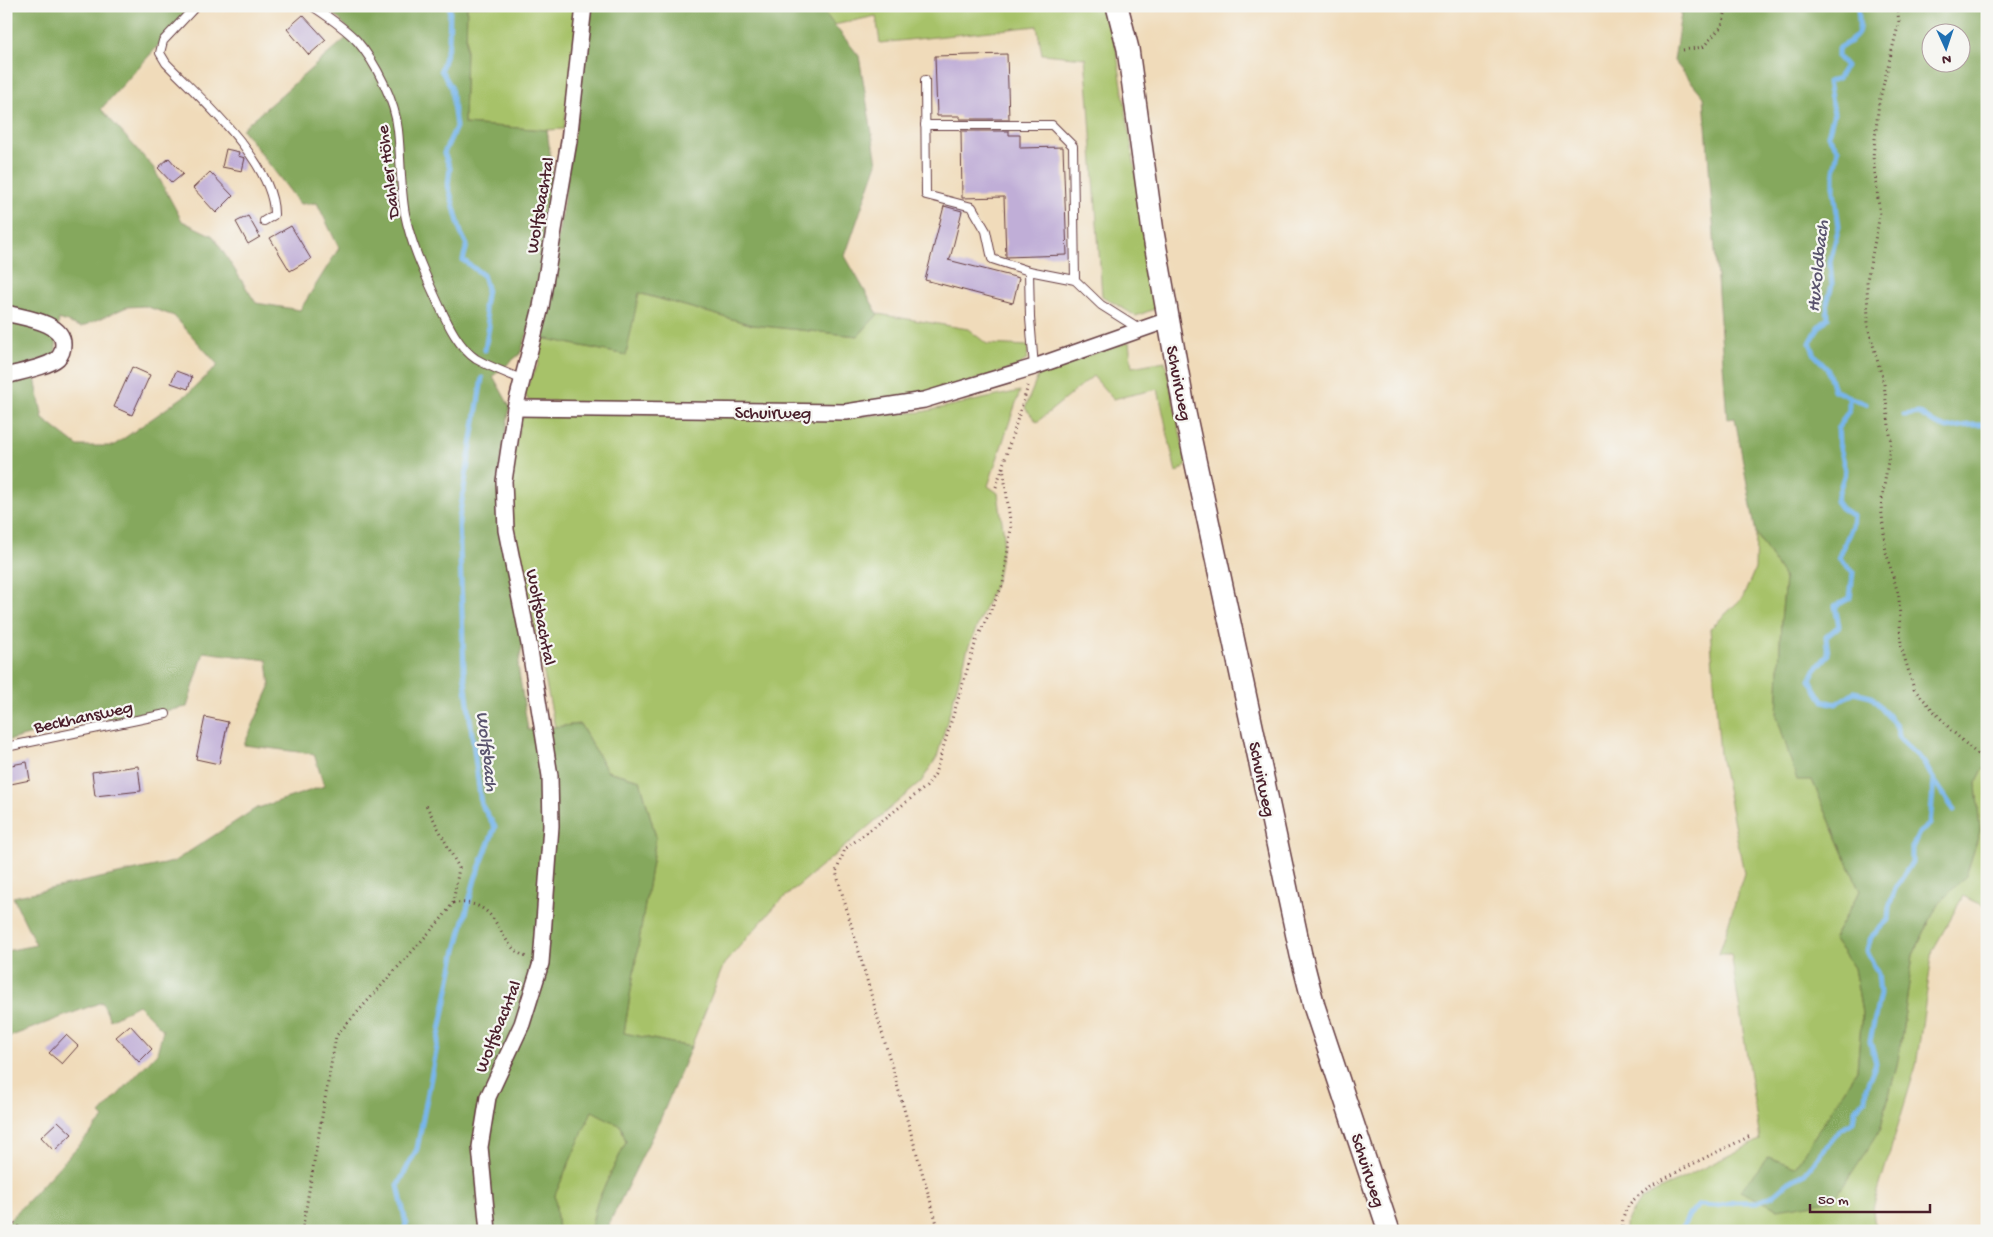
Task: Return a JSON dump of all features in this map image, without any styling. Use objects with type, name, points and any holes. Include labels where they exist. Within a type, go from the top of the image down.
[{"type":"main road","name":"Schuirweg","points":[[1117,6],[1128,48],[1153,232],[1187,423],[1301,955],[1314,1006],[1389,1231]]},
{"type":"street","name":"Wolfsbachtal","points":[[488,1231],[480,1147],[488,1098],[522,1024],[541,963],[551,826],[550,776],[529,644],[506,530],[504,481],[521,379],[541,307],[569,141],[584,6]]},
{"type":"street","points":[[6,313],[38,321],[56,328],[63,337],[63,349],[58,358],[47,364],[6,376]]},
{"type":"street","name":"Schuirweg","points":[[515,408],[846,412],[924,400],[1034,367],[1168,320]]},
{"type":"lane","points":[[196,6],[163,42],[160,52],[166,63],[242,143],[257,165],[274,202],[274,215],[264,221]]},
{"type":"lane","name":"Dahler Höhe","points":[[312,6],[331,18],[357,41],[388,93],[398,129],[402,194],[413,245],[447,322],[462,346],[476,359],[521,379]]},
{"type":"lane","points":[[925,80],[926,195],[972,207],[986,231],[992,259],[1029,271],[1075,280],[1100,305],[1139,329]]},
{"type":"lane","points":[[925,125],[1052,125],[1072,146],[1075,280]]},
{"type":"lane","points":[[1029,271],[1034,367]]},
{"type":"lane","name":"Beckhansweg","points":[[6,748],[166,714]]},
{"type":"path","points":[[1683,50],[1703,47],[1722,26],[1727,6]]},
{"type":"path","points":[[1897,6],[1899,22],[1879,102],[1872,158],[1880,215],[1867,280],[1868,327],[1884,384],[1891,442],[1881,506],[1886,552],[1899,597],[1901,646],[1914,689],[1951,730],[1987,764]]},
{"type":"path","points":[[996,487],[1034,367]]},
{"type":"path","points":[[939,1231],[836,872],[845,849],[926,787],[935,774],[976,641],[1003,584],[1011,528],[1003,467]]},
{"type":"path","points":[[302,1231],[336,1036],[443,917],[453,903],[459,868],[425,803]]},
{"type":"path","points":[[453,903],[461,902],[482,908],[495,918],[509,945],[521,955],[541,963]]},
{"type":"path","points":[[1621,1231],[1629,1205],[1648,1188],[1752,1135]]},
{"type":"path","points":[[6,1218],[24,1231]]},
{"type":"green space","points":[[6,6],[194,6],[101,109],[153,167],[182,221],[213,236],[256,303],[300,310],[339,248],[317,203],[300,204],[242,129],[352,33],[337,17],[321,6],[467,6],[464,124],[547,130],[555,191],[535,313],[520,354],[493,376],[510,407],[498,475],[523,642],[518,666],[528,730],[580,724],[607,771],[640,780],[656,837],[624,1033],[691,1047],[660,1120],[609,1224],[611,1231],[590,1231],[597,1202],[626,1142],[621,1126],[592,1111],[555,1195],[558,1231],[6,1231],[6,1224],[104,1118],[100,1114],[157,1053],[163,1030],[138,1005],[110,1020],[102,1002],[6,1038],[6,951],[36,945],[13,897],[173,862],[255,809],[324,786],[314,754],[244,745],[270,687],[267,660],[204,652],[187,707],[117,720],[98,717],[6,741]],"holes":[[[145,306],[174,316],[218,365],[190,392],[113,446],[78,446],[43,419],[32,362],[55,356],[59,319],[81,327],[127,307]]]},
{"type":"green space","points":[[467,6],[579,6],[564,129],[547,130],[464,124]]},
{"type":"green space","points":[[590,6],[819,6],[859,56],[877,163],[845,256],[878,314],[858,336],[753,325],[639,293],[626,355],[542,338],[577,115]]},
{"type":"green space","points":[[819,6],[1106,6],[1114,35],[1157,308],[1136,316],[1102,296],[1085,58],[1042,54],[1037,26],[880,43],[876,16],[834,25]]},
{"type":"green space","points":[[1682,6],[1987,6],[1987,771],[1983,769],[1976,783],[1980,831],[1966,876],[1938,904],[1913,955],[1898,1061],[1880,1130],[1834,1200],[1778,1209],[1740,1191],[1768,1157],[1795,1167],[1857,1070],[1862,1013],[1854,968],[1833,938],[1860,891],[1812,780],[1797,780],[1777,717],[1781,621],[1785,579],[1756,533],[1735,418],[1727,419],[1704,97],[1674,61]]},
{"type":"green space","points":[[638,293],[753,325],[858,336],[878,314],[968,329],[987,344],[1029,346],[1027,359],[1017,367],[919,397],[846,406],[616,404],[528,400],[524,392],[538,365],[542,338],[626,355]]},
{"type":"green space","points":[[1129,342],[1132,367],[1165,361],[1187,465],[1176,473],[1158,389],[1113,399],[1093,376],[1037,422],[1025,408],[1040,371]]},
{"type":"green space","points":[[1020,391],[988,486],[998,493],[1004,536],[997,579],[968,648],[937,757],[921,782],[778,903],[724,964],[691,1047],[624,1033],[656,837],[640,780],[607,771],[580,724],[555,727],[511,515],[512,467],[522,418],[532,412],[846,417],[922,412]]},
{"type":"green space","points":[[1756,533],[1785,579],[1781,621],[1777,717],[1812,780],[1860,891],[1833,938],[1854,968],[1862,1013],[1857,1070],[1795,1168],[1768,1157],[1778,1209],[1880,1130],[1898,1061],[1913,955],[1938,904],[1966,876],[1980,831],[1976,783],[1983,769],[1987,771],[1987,907],[1963,896],[1933,950],[1916,1066],[1873,1208],[1875,1231],[1625,1231],[1625,1224],[1641,1199],[1760,1140],[1731,954],[1719,954],[1744,873],[1720,755],[1710,629],[1743,597],[1755,569]]},
{"type":"green space","points":[[592,1110],[621,1126],[626,1142],[597,1202],[590,1231],[558,1231],[555,1195]]},
{"type":"building","points":[[303,15],[326,40],[309,55],[287,29]]},
{"type":"building","points":[[1007,54],[1009,119],[960,119],[960,116],[937,116],[935,56]]},
{"type":"building","points":[[961,131],[1009,131],[1009,135],[1020,135],[1020,148],[1063,147],[1067,255],[1006,257],[1004,197],[962,198]]},
{"type":"building","points":[[226,149],[239,152],[238,156],[245,158],[242,171],[222,167]]},
{"type":"building","points":[[169,158],[183,174],[172,183],[158,168]]},
{"type":"building","points":[[210,172],[233,196],[216,213],[193,188]]},
{"type":"building","points":[[944,206],[962,211],[950,259],[948,260],[1019,278],[1013,303],[925,280]]},
{"type":"building","points":[[248,216],[260,237],[248,244],[236,222]]},
{"type":"building","points":[[291,226],[311,259],[290,271],[270,238]]},
{"type":"building","points":[[132,367],[150,375],[132,415],[114,407]]},
{"type":"building","points":[[176,371],[192,377],[188,389],[171,383]]},
{"type":"building","points":[[205,717],[228,722],[219,764],[196,759]]},
{"type":"building","points":[[27,762],[30,780],[6,785],[6,766]]},
{"type":"building","points":[[138,766],[141,791],[95,796],[92,772]]},
{"type":"building","points":[[130,1025],[152,1049],[139,1062],[116,1037]]},
{"type":"building","points":[[66,1035],[78,1046],[62,1064],[49,1053]]},
{"type":"building","points":[[58,1121],[72,1134],[54,1151],[41,1137]]},
{"type":"waterway","name":"Wolfsbach","points":[[450,6],[449,43],[441,70],[451,87],[456,127],[444,153],[450,168],[448,185],[461,233],[467,245],[463,260],[483,275],[487,288],[484,308],[489,326],[485,350]]},
{"type":"waterway","name":"Huxoldbach","points":[[1681,1231],[1689,1215],[1699,1205],[1717,1206],[1734,1202],[1757,1202],[1772,1196],[1786,1184],[1805,1173],[1840,1130],[1853,1122],[1855,1110],[1865,1099],[1866,1088],[1876,1063],[1870,1041],[1880,994],[1878,974],[1867,951],[1871,937],[1888,920],[1889,907],[1895,889],[1912,862],[1912,848],[1919,833],[1930,824],[1934,780],[1923,761],[1900,739],[1896,725],[1871,696],[1854,692],[1836,704],[1823,701],[1810,680],[1815,670],[1828,655],[1826,637],[1839,626],[1835,606],[1850,598],[1853,572],[1839,558],[1852,526],[1853,516],[1841,508],[1836,501],[1846,470],[1839,444],[1838,428],[1849,410],[1849,397],[1834,390],[1827,368],[1815,355],[1810,343],[1818,328],[1828,318],[1827,303],[1832,285],[1830,262],[1839,226],[1834,191],[1834,171],[1838,150],[1828,135],[1834,113],[1828,82],[1838,78],[1846,66],[1838,57],[1838,49],[1852,40],[1858,33],[1858,6]]},
{"type":"waterway","name":"Wolfsbach","points":[[404,1231],[406,1224],[398,1185],[417,1149],[455,954],[475,879],[495,827],[481,804],[464,672],[459,519],[482,378]]},
{"type":"waterway","points":[[1849,397],[1866,404]]},
{"type":"waterway","points":[[1904,415],[1919,413],[1934,423],[1947,428],[1987,425]]},
{"type":"waterway","points":[[1934,780],[1954,810]]}]
